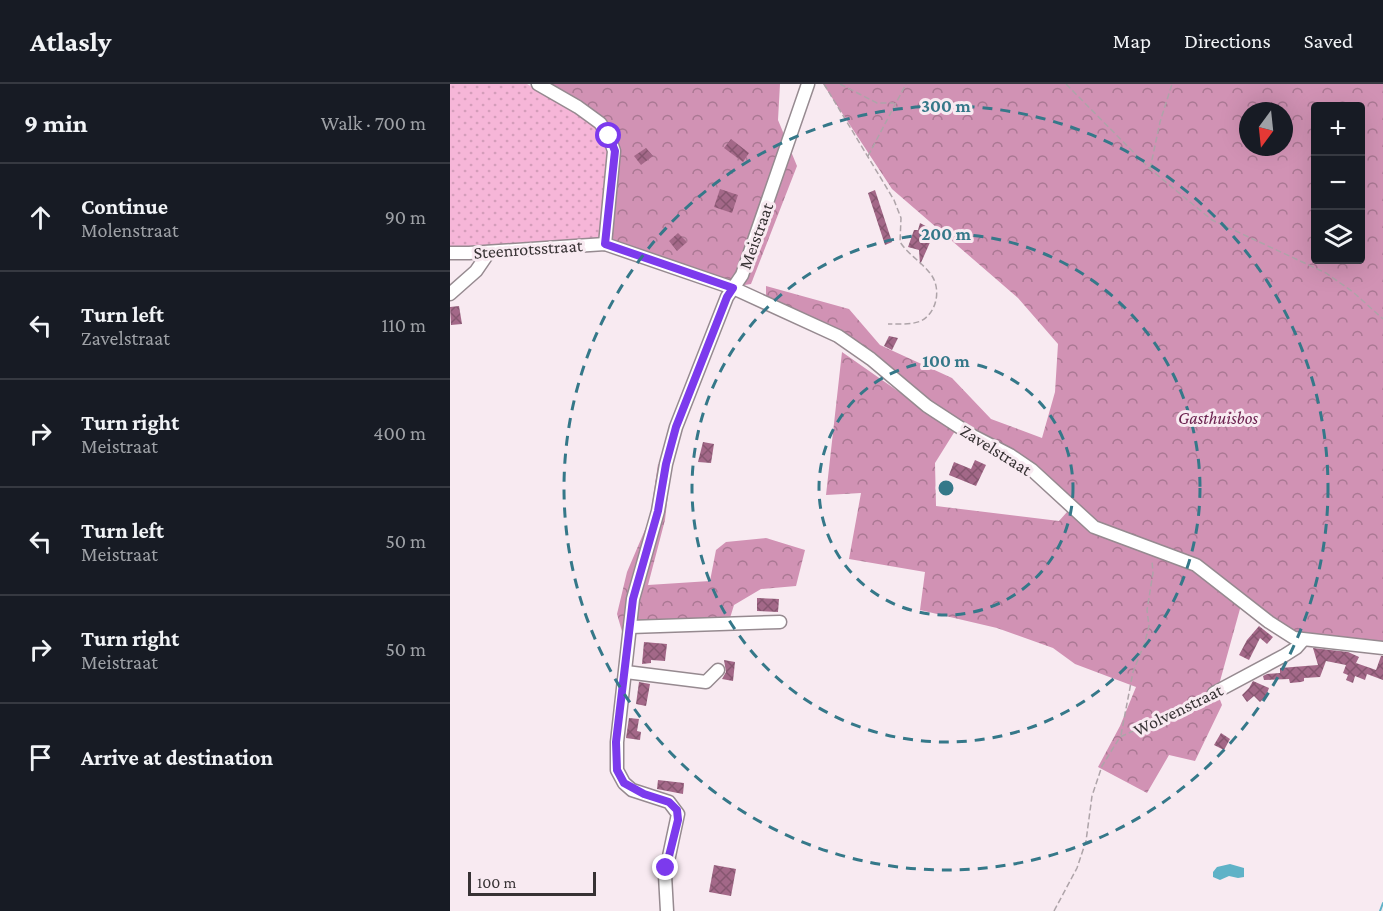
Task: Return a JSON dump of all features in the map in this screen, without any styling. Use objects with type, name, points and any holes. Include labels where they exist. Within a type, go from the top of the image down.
[{"type":"street","points":[[538,84],[600,123],[609,136],[615,151],[605,244]]},
{"type":"street","name":"Meistraat","points":[[667,911],[665,875],[678,814],[669,802],[632,790],[618,774],[616,742],[633,599],[658,511],[666,464],[676,427],[727,297],[742,275],[789,145],[808,84]]},
{"type":"street","name":"Steenrotsstraat","points":[[450,253],[605,244]]},
{"type":"street","name":"Zavelstraat","points":[[605,244],[733,288],[838,336],[871,359],[927,406],[973,436],[1010,454],[1032,470],[1094,528],[1196,565],[1282,631],[1303,640],[1383,648]]},
{"type":"street","points":[[450,294],[476,271],[489,252]]},
{"type":"street","points":[[630,627],[780,622]]},
{"type":"street","name":"Wolvenstraat","points":[[1214,693],[1286,655],[1303,640]]},
{"type":"street","points":[[626,672],[706,682],[718,670]]},
{"type":"path","points":[[824,84],[894,200],[901,218],[900,242],[935,280],[934,306],[928,315],[921,321],[888,324]]},
{"type":"path","points":[[840,84],[877,103],[895,103]]},
{"type":"path","points":[[867,156],[906,84]]},
{"type":"path","points":[[1066,84],[1150,170],[1212,220],[1326,273],[1353,292],[1383,319]]},
{"type":"path","points":[[1150,170],[1160,122],[1172,84]]},
{"type":"path","points":[[1120,737],[1133,672],[1149,626],[1148,610],[1153,573],[1151,548]]},
{"type":"path","name":"Wolvenstraat","points":[[1054,911],[1077,868],[1086,841],[1092,795],[1102,766],[1120,737],[1214,693]]},
{"type":"shaded area","points":[[450,84],[527,84],[599,127],[610,150],[602,241],[450,250]]},
{"type":"green space","points":[[545,84],[780,84],[778,120],[797,166],[751,284],[738,286],[608,241],[609,130]]},
{"type":"green space","name":"Gasthuisbos","points":[[823,84],[1383,84],[1383,644],[1289,631],[1243,598],[1217,692],[1222,705],[1195,761],[1169,755],[1147,793],[1098,767],[1120,726],[1136,687],[1075,664],[1053,648],[997,628],[920,610],[925,572],[849,559],[861,493],[826,495],[842,352],[955,431],[935,463],[936,506],[1059,521],[1075,503],[1030,460],[977,436],[784,309],[766,304],[766,286],[849,309],[880,345],[952,378],[991,419],[1042,438],[1055,392],[1058,344],[1018,298],[892,189]]},
{"type":"green space","points":[[658,464],[665,467],[659,493],[668,494],[665,520],[648,585],[710,581],[716,550],[726,542],[766,538],[805,550],[796,586],[761,589],[734,605],[730,618],[722,630],[637,631],[625,642],[617,614],[627,572],[650,518]]},
{"type":"water","points":[[1230,864],[1244,868],[1244,877],[1229,876],[1220,880],[1213,877],[1213,872],[1217,867]]},
{"type":"building","points":[[731,139],[749,153],[743,162],[724,148]]},
{"type":"building","points":[[646,148],[653,156],[641,165],[634,156]]},
{"type":"building","points":[[720,189],[738,195],[732,213],[714,207]]},
{"type":"building","points":[[875,190],[892,242],[885,245],[868,193]]},
{"type":"building","points":[[920,223],[935,231],[920,265],[919,250],[908,247],[914,230],[918,230]]},
{"type":"building","points":[[678,233],[687,242],[677,251],[669,241]]},
{"type":"building","points":[[459,306],[462,324],[451,325],[450,307]]},
{"type":"building","points":[[889,336],[898,338],[892,350],[884,346]]},
{"type":"building","points":[[703,442],[714,444],[711,463],[698,462]]},
{"type":"building","points":[[975,460],[986,465],[976,486],[949,475],[954,462],[971,469]]},
{"type":"building","points":[[757,598],[779,599],[778,612],[757,611]]},
{"type":"building","points":[[1259,626],[1273,637],[1267,644],[1260,638],[1249,660],[1239,655],[1247,640]]},
{"type":"building","points":[[644,642],[667,644],[665,661],[651,660],[651,663],[642,664]]},
{"type":"building","points":[[1313,648],[1348,652],[1359,657],[1356,663],[1376,670],[1383,656],[1383,680],[1367,674],[1365,680],[1355,676],[1353,683],[1346,680],[1348,675],[1343,673],[1346,665],[1326,661],[1320,677],[1304,678],[1304,681],[1290,683],[1289,679],[1264,680],[1263,676],[1267,674],[1280,673],[1280,668],[1318,665]]},
{"type":"building","points":[[724,660],[735,662],[733,681],[722,679],[726,672]]},
{"type":"building","points":[[1253,681],[1269,688],[1266,696],[1260,702],[1254,696],[1247,702],[1242,695]]},
{"type":"building","points":[[639,682],[650,684],[646,706],[636,704]]},
{"type":"building","points":[[629,718],[639,719],[637,731],[641,732],[640,740],[626,738]]},
{"type":"building","points":[[1221,733],[1230,739],[1224,750],[1214,745]]},
{"type":"building","points":[[658,780],[684,783],[683,794],[657,789]]},
{"type":"building","points":[[714,865],[736,869],[731,896],[709,892]]},
{"type":"waterway","points":[[1380,911],[1383,903]]},
{"type":"route","points":[[609,136],[615,151],[605,244],[733,288],[727,297],[676,427],[666,464],[658,511],[633,599],[616,742],[616,764],[620,779],[632,790],[669,802],[677,810],[678,820],[666,868]]}]
